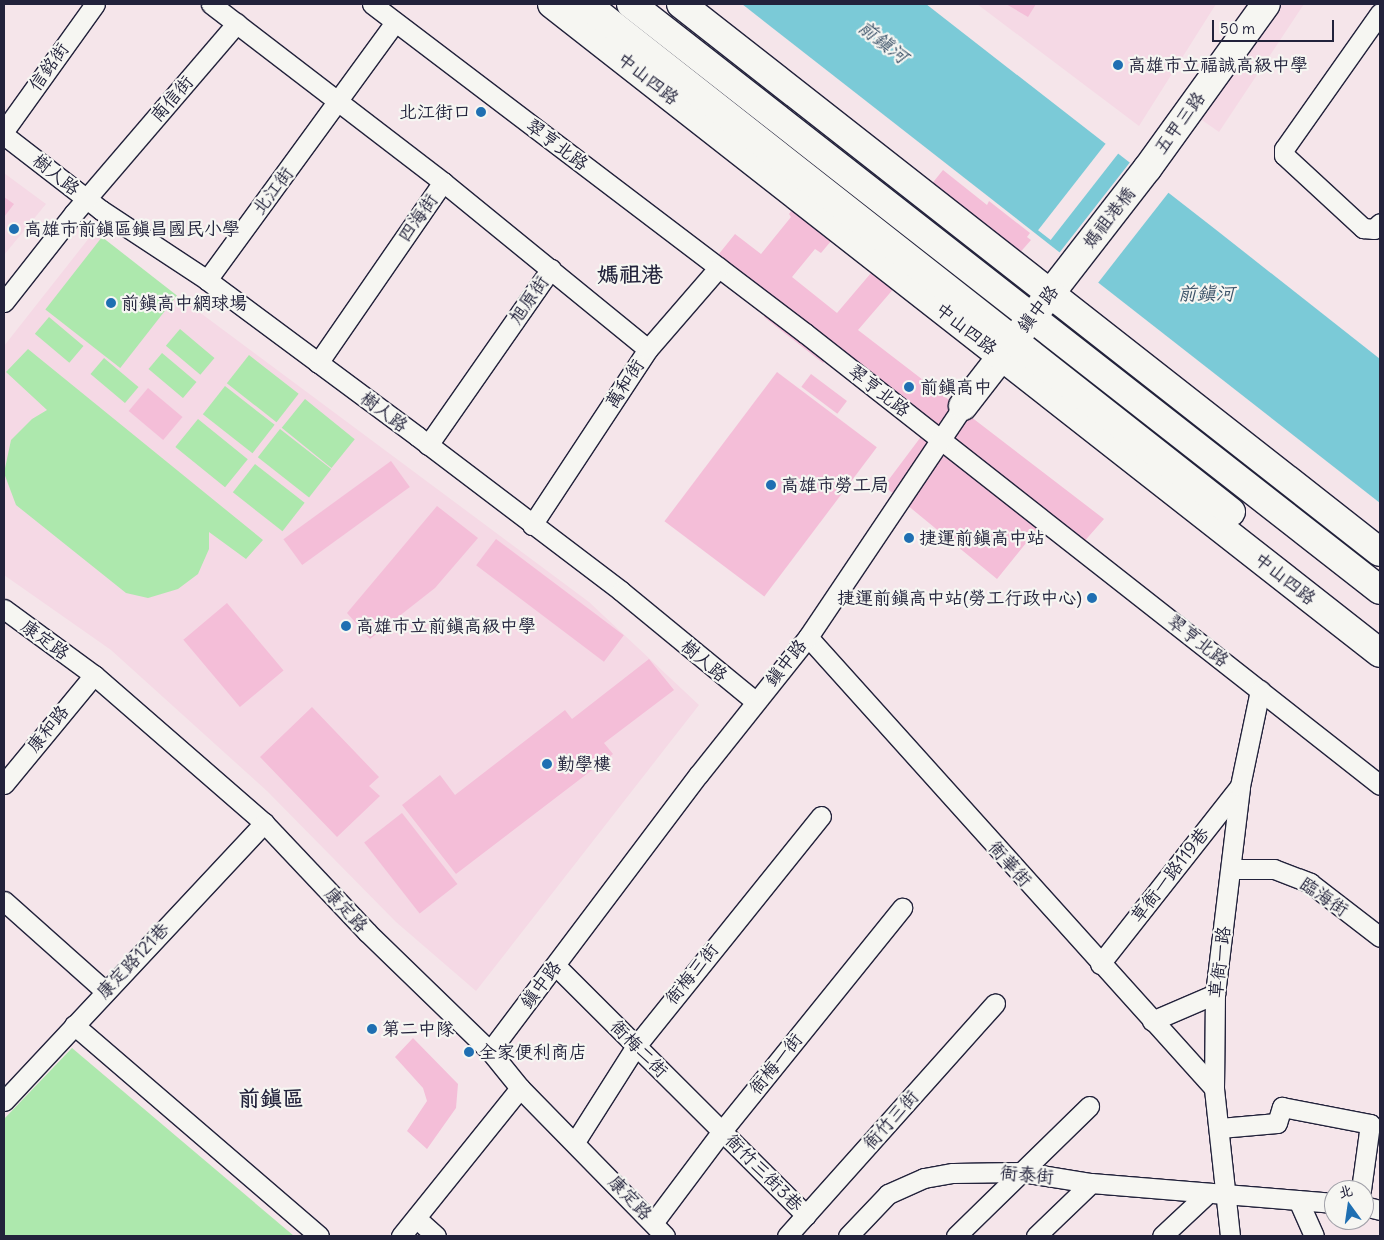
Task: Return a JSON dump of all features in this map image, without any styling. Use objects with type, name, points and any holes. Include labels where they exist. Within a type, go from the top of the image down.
[{"type":"main road","name":"中山四路","points":[[552,4],[1380,631]]},
{"type":"main road","name":"中山四路","points":[[586,4],[1380,654]]},
{"type":"main road","points":[[631,4],[1380,590]]},
{"type":"main road","points":[[681,4],[1051,292],[1380,552]]},
{"type":"main road","name":"五甲三路","points":[[1147,169],[1266,4]]},
{"type":"main road","name":"媽祖港橋","points":[[1071,267],[1147,169]]},
{"type":"main road","name":"鎮中路","points":[[963,406],[1071,267]]},
{"type":"street","name":"信銘街","points":[[4,133],[95,4]]},
{"type":"street","points":[[211,4],[340,101]]},
{"type":"street","name":"翠亨北路","points":[[372,4],[719,267],[1380,785]]},
{"type":"street","points":[[1379,224],[1374,229],[1363,228],[1284,155],[1284,149],[1380,13]]},
{"type":"street","name":"北江街","points":[[207,280],[340,101],[395,22]]},
{"type":"street","name":"南信街","points":[[4,302],[86,199],[237,23]]},
{"type":"street","name":"四海街","points":[[318,363],[443,182],[340,101]]},
{"type":"street","name":"樹人路","points":[[4,133],[86,199],[207,280],[428,445],[621,591],[756,701]]},
{"type":"street","name":"旭原街","points":[[428,445],[551,269],[443,182]]},
{"type":"street","points":[[648,349],[719,267]]},
{"type":"street","name":"萬和街","points":[[532,525],[648,349],[551,269]]},
{"type":"street","name":"鎮中路","points":[[490,1051],[756,701],[808,637],[963,406]]},
{"type":"street","name":"康定路","points":[[4,610],[94,674],[264,823],[367,932],[490,1051],[520,1088],[659,1229]]},
{"type":"street","name":"衙華街","points":[[808,637],[1100,964],[1214,1088]]},
{"type":"street","name":"康和路","points":[[4,784],[94,674]]},
{"type":"street","name":"草衙一路","points":[[1230,1236],[1228,1195],[1214,1088],[1214,994],[1232,869],[1240,786],[1260,690]]},
{"type":"street","name":"草衙一路119巷","points":[[1100,964],[1240,786]]},
{"type":"street","name":"衙梅三街","points":[[575,1142],[636,1046],[821,816]]},
{"type":"street","name":"康定路121巷","points":[[4,1101],[264,823]]},
{"type":"street","name":"臨海街","points":[[1232,869],[1274,869],[1310,883],[1380,937]]},
{"type":"street","points":[[4,901],[105,991]]},
{"type":"street","name":"衙梅一街","points":[[659,1229],[722,1131],[902,908]]},
{"type":"street","name":"衙梅二街","points":[[556,966],[722,1131]]},
{"type":"street","points":[[1152,1021],[1214,994]]},
{"type":"street","name":"衙竹三街","points":[[787,1236],[995,1003]]},
{"type":"street","points":[[74,1025],[320,1236]]},
{"type":"street","points":[[402,1236],[520,1088]]},
{"type":"street","points":[[956,1236],[1089,1106]]},
{"type":"street","points":[[1220,1128],[1277,1123],[1282,1107],[1370,1124],[1362,1180]]},
{"type":"street","name":"衙竹三街3巷","points":[[722,1131],[806,1214]]},
{"type":"street","name":"衙泰街","points":[[848,1236],[888,1194],[924,1178],[953,1174],[1022,1172],[1091,1183],[1324,1202]]},
{"type":"street","points":[[1036,1236],[1091,1183]]},
{"type":"street","points":[[1162,1236],[1208,1193]]},
{"type":"street","points":[[1298,1200],[1314,1236]]},
{"type":"street","points":[[416,1218],[436,1236]]},
{"type":"shaded area","name":"高雄市立福誠高級中學","points":[[977,4],[1216,4],[1139,126]]},
{"type":"shaded area","points":[[1246,4],[1304,4],[1219,132],[1179,104]]},
{"type":"shaded area","name":"高雄市前鎮區鎮昌國民小學","points":[[4,173],[46,204],[4,255]]},
{"type":"shaded area","name":"高雄市立前鎮高級中學","points":[[93,233],[589,602],[699,705],[476,991],[396,922],[267,791],[111,650],[4,575],[4,346]]},
{"type":"green space","name":"前鎮高中網球場","points":[[102,237],[177,295],[120,368],[45,309]]},
{"type":"green space","points":[[49,317],[83,346],[69,363],[35,334]]},
{"type":"green space","points":[[180,329],[214,358],[200,375],[166,346]]},
{"type":"green space","points":[[28,349],[263,540],[246,559],[209,532],[209,549],[198,574],[178,589],[148,598],[126,593],[16,505],[4,473],[11,440],[32,419],[47,410],[6,372]]},
{"type":"green space","points":[[162,353],[196,382],[183,398],[149,369]]},
{"type":"green space","points":[[249,355],[299,394],[276,422],[227,383]]},
{"type":"green space","points":[[104,358],[138,387],[125,403],[91,374]]},
{"type":"green space","points":[[225,386],[275,425],[252,453],[203,414]]},
{"type":"green space","points":[[305,399],[355,439],[331,468],[282,428]]},
{"type":"green space","points":[[198,419],[248,459],[225,487],[175,447]]},
{"type":"green space","points":[[280,429],[331,469],[309,497],[258,457]]},
{"type":"green space","points":[[255,464],[305,503],[282,531],[233,492]]},
{"type":"green space","points":[[72,1048],[294,1236],[4,1236],[4,1119]]},
{"type":"water","name":"前鎮河","points":[[742,4],[926,4],[1215,229],[1380,359],[1380,503]]},
{"type":"pier","points":[[1107,142],[1120,152],[1051,240],[1038,230]]},
{"type":"pier","points":[[1131,161],[1170,191],[1097,284],[1058,254]]},
{"type":"building","points":[[1006,4],[1036,4],[1028,17]]},
{"type":"building","points":[[943,170],[987,205],[989,201],[1030,233],[1027,237],[1031,240],[1017,256],[952,221],[858,330],[1104,519],[1082,544],[1047,517],[997,579],[884,486],[923,434],[828,357],[823,363],[764,317],[768,311],[710,265],[735,234],[761,254],[791,217],[789,214],[798,202],[837,234],[821,253],[815,249],[792,277],[837,313],[939,193],[930,186]]},
{"type":"building","points":[[4,197],[14,204],[4,217]]},
{"type":"building","name":"高雄市勞工局","points":[[777,372],[877,447],[764,597],[664,521]]},
{"type":"building","points":[[811,374],[847,401],[837,414],[801,387]]},
{"type":"building","points":[[148,388],[182,417],[163,440],[129,411]]},
{"type":"building","points":[[391,461],[410,487],[302,565],[283,539]]},
{"type":"building","points":[[437,506],[478,538],[435,588],[370,639],[347,613]]},
{"type":"building","points":[[496,539],[624,635],[604,662],[476,565]]},
{"type":"building","points":[[227,603],[284,670],[240,707],[183,640]]},
{"type":"building","name":"勤學樓","points":[[649,659],[674,690],[604,743],[613,754],[456,874],[402,805],[440,775],[455,795],[565,710],[572,719]]},
{"type":"building","points":[[312,707],[379,777],[369,786],[380,796],[337,837],[260,757]]},
{"type":"building","points":[[402,813],[457,884],[420,913],[364,843]]},
{"type":"building","points":[[413,1038],[458,1084],[456,1108],[427,1149],[407,1131],[427,1101],[423,1088],[395,1057]]},
{"type":"place","name":"高雄市立福誠高級中學","points":[[1118,65]]},
{"type":"place","name":"北江街口","points":[[481,112]]},
{"type":"place","name":"高雄市前鎮區鎮昌國民小學","points":[[14,229]]},
{"type":"place","name":"前鎮高中網球場","points":[[111,303]]},
{"type":"place","name":"前鎮高中","points":[[909,387]]},
{"type":"place","name":"高雄市勞工局","points":[[771,485]]},
{"type":"place","name":"捷運前鎮高中站","points":[[909,538]]},
{"type":"place","name":"捷運前鎮高中站(勞工行政中心)","points":[[1092,598]]},
{"type":"place","name":"高雄市立前鎮高級中學","points":[[346,626]]},
{"type":"place","name":"勤學樓","points":[[547,764]]},
{"type":"place","name":"第二中隊","points":[[372,1029]]},
{"type":"place","name":"全家便利商店","points":[[469,1052]]},
{"type":"district","name":"媽祖港","points":[[630,275]]},
{"type":"district","name":"前鎮區","points":[[271,1099]]}]
